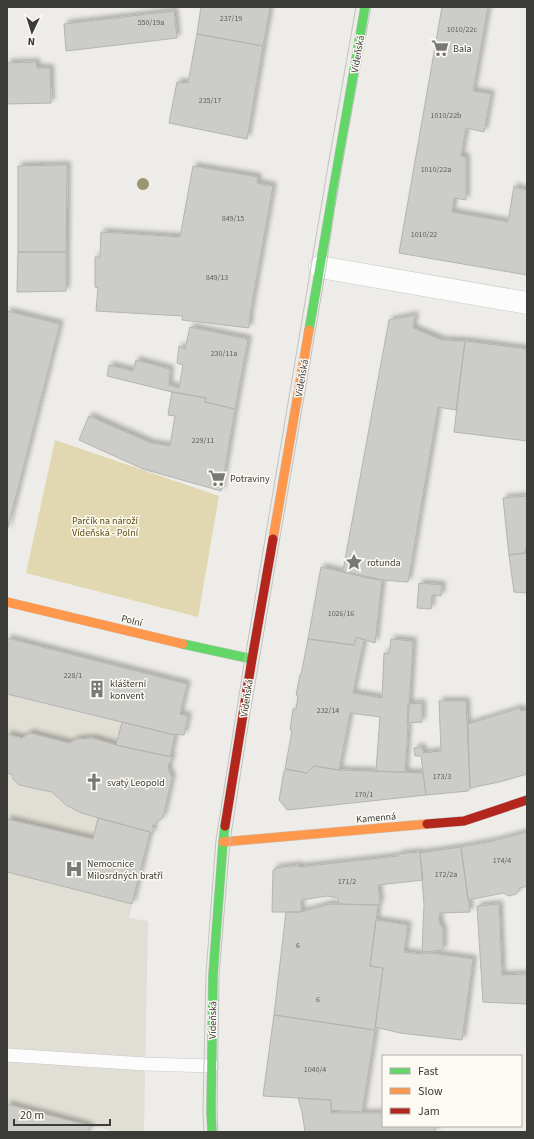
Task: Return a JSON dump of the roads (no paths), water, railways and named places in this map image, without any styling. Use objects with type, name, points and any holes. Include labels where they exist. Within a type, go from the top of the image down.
[{"type":"main road","name":"Vídeňská","points":[[212,1132],[213,975],[223,842],[252,659],[365,7]]},
{"type":"main road","name":"Polní","points":[[7,602],[252,659]]},
{"type":"main road","name":"Kamenná","points":[[223,842],[464,821],[527,800]]},
{"type":"street","points":[[320,268],[527,303]]},
{"type":"lane","points":[[7,1055],[145,1064],[212,1066]]},
{"type":"tram line","points":[[204,1132],[203,1112],[206,974],[216,840],[245,658],[356,7]]},
{"type":"tram line","points":[[218,1132],[219,976],[230,841],[249,719],[326,268],[337,191],[371,7]]},
{"type":"place","name":"Bala","points":[[440,48]]},
{"type":"place","name":"Potraviny","points":[[217,478]]},
{"type":"place","name":"rotunda","points":[[354,562]]},
{"type":"place","name":"klášterní konvent","points":[[97,689]]},
{"type":"place","name":"svatý Leopold","points":[[94,782]]},
{"type":"place","name":"Nemocnice Milosrdných bratří","points":[[74,869]]},
{"type":"park label","name":"Parčík na nároží Vídeňská - Polní","points":[[105,526]]}]
